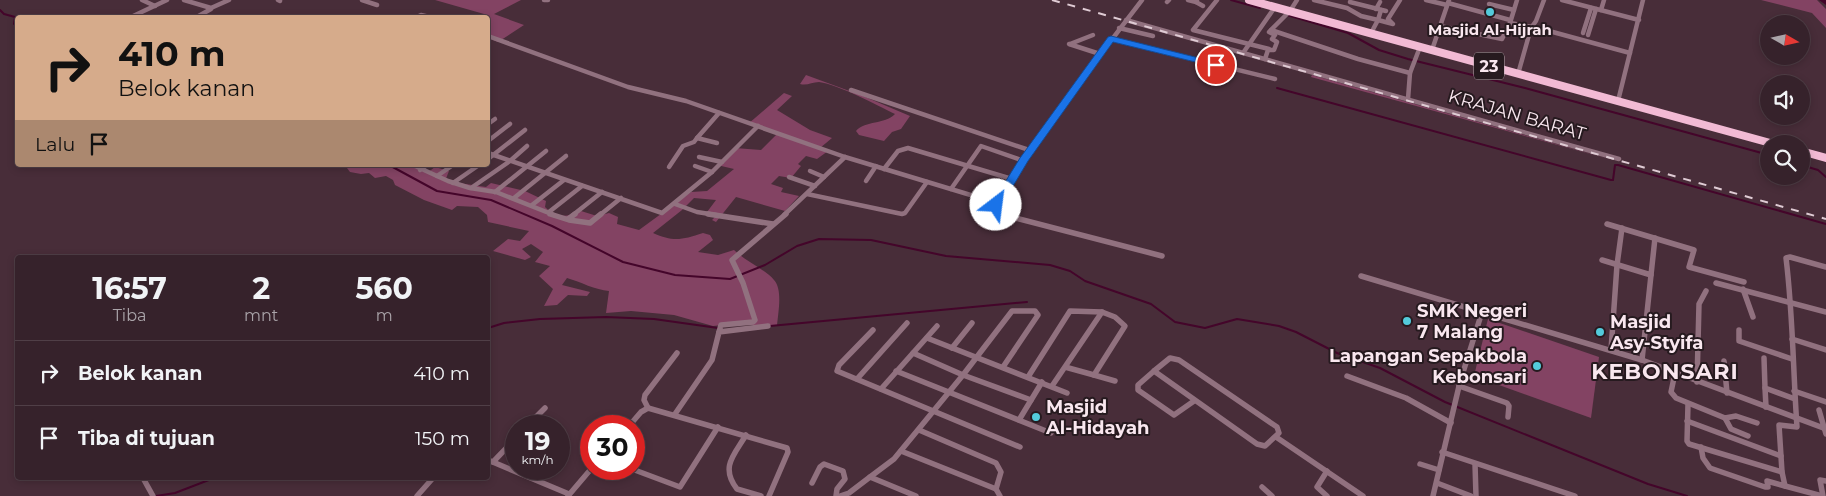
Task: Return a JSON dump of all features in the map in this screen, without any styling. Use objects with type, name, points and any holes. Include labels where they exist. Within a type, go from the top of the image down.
[{"type":"highway","name":"23","points":[[1249,0],[1287,14],[1371,33],[1760,140]]},
{"type":"highway","points":[[1810,154],[1826,158]]},
{"type":"street","points":[[142,0],[155,6]]},
{"type":"street","points":[[136,15],[167,0]]},
{"type":"street","points":[[184,0],[211,8]]},
{"type":"street","points":[[200,15],[229,0]]},
{"type":"street","points":[[362,0],[378,5]]},
{"type":"street","points":[[996,203],[1100,54],[1142,0]]},
{"type":"street","points":[[1188,0],[1196,1],[1203,6]]},
{"type":"street","points":[[1217,0],[1194,30],[1274,50],[1277,42],[1272,39],[1275,35],[1269,32],[1271,30]]},
{"type":"street","points":[[1271,30],[1287,14],[1297,0]]},
{"type":"street","points":[[1314,0],[1331,2],[1361,16],[1393,24],[1388,19],[1400,0]]},
{"type":"street","points":[[1426,0],[1448,3],[1510,20]]},
{"type":"street","points":[[1440,26],[1502,39],[1517,0]]},
{"type":"street","points":[[1518,74],[1530,28],[1536,22],[1544,0]]},
{"type":"street","points":[[1562,0],[1639,20]]},
{"type":"street","points":[[1586,34],[1596,9],[1604,0]]},
{"type":"street","points":[[1618,101],[1643,0]]},
{"type":"street","points":[[1350,2],[1386,11]]},
{"type":"street","points":[[1371,33],[1378,20],[1380,2]]},
{"type":"street","points":[[1432,50],[1448,3]]},
{"type":"street","points":[[1489,4],[1514,10]]},
{"type":"street","points":[[1496,9],[1500,16],[1530,28],[1538,28],[1630,53]]},
{"type":"street","points":[[1243,53],[1273,10]]},
{"type":"street","name":"KRAJAN BARAT","points":[[1126,20],[1619,159]]},
{"type":"street","points":[[1119,28],[1153,36]]},
{"type":"street","points":[[1271,30],[1358,59],[1410,73]]},
{"type":"street","points":[[1195,39],[1200,32]]},
{"type":"street","points":[[1093,35],[1070,44],[1100,54]]},
{"type":"street","points":[[490,37],[628,87],[686,101],[845,157],[996,203],[998,208],[1012,217],[1162,256]]},
{"type":"street","points":[[1111,39],[1275,79]]},
{"type":"street","points":[[1408,99],[1410,73],[1420,47]]},
{"type":"street","points":[[1265,59],[1269,50]]},
{"type":"street","points":[[851,90],[1032,151]]},
{"type":"street","points":[[669,166],[683,146],[694,142],[719,114]]},
{"type":"street","points":[[490,122],[495,118]]},
{"type":"street","points":[[490,139],[510,124]]},
{"type":"street","points":[[490,154],[661,213],[675,204],[712,172],[758,126]]},
{"type":"street","points":[[490,154],[525,130]]},
{"type":"street","points":[[951,190],[988,136]]},
{"type":"street","points":[[697,138],[717,142]]},
{"type":"street","points":[[471,189],[510,161],[527,146]]},
{"type":"street","points":[[981,146],[1024,161]]},
{"type":"street","points":[[884,169],[898,151],[906,148],[1012,179]]},
{"type":"street","points":[[495,192],[546,151]]},
{"type":"street","points":[[514,198],[566,156]]},
{"type":"street","points":[[699,156],[722,162]]},
{"type":"street","points":[[719,329],[755,320],[743,283],[733,263],[734,257],[807,194],[845,157]]},
{"type":"street","points":[[695,166],[712,172]]},
{"type":"street","points":[[866,181],[876,166]]},
{"type":"street","points":[[416,167],[471,189],[495,192],[568,220],[590,224],[621,198]]},
{"type":"street","points":[[420,170],[424,167]]},
{"type":"street","points":[[437,176],[449,167]]},
{"type":"street","points":[[453,183],[476,167]]},
{"type":"street","points":[[810,172],[824,177]]},
{"type":"street","points":[[789,177],[815,186]]},
{"type":"street","points":[[532,205],[564,180]]},
{"type":"street","points":[[807,194],[902,214],[905,213],[927,182]]},
{"type":"street","points":[[549,212],[582,186]]},
{"type":"street","points":[[568,220],[602,192]]},
{"type":"street","points":[[675,204],[697,212],[773,224]]},
{"type":"street","points":[[1606,224],[1694,250],[1691,268],[1744,282]]},
{"type":"street","points":[[1611,350],[1617,264],[1622,228]]},
{"type":"street","points":[[1642,360],[1655,238]]},
{"type":"street","points":[[1786,486],[1782,472],[1779,425],[1797,428],[1792,359],[1792,302],[1786,258],[1790,257],[1826,267]]},
{"type":"street","points":[[1602,260],[1652,275]]},
{"type":"street","points":[[1361,276],[1642,360],[1826,431]]},
{"type":"street","points":[[1716,283],[1826,312]]},
{"type":"street","points":[[1743,290],[1753,317]]},
{"type":"street","points":[[1698,382],[1698,305],[1706,291]]},
{"type":"street","points":[[838,496],[848,494],[889,465],[963,376],[1012,312],[1035,311],[1038,315],[1003,367]]},
{"type":"street","points":[[1028,376],[1070,311],[1108,313],[1125,326],[1094,375]]},
{"type":"street","points":[[1052,386],[1102,312]]},
{"type":"street","points":[[1433,496],[1442,452],[1454,414],[1459,386],[1482,312]]},
{"type":"street","points":[[857,379],[907,323]]},
{"type":"street","points":[[952,348],[972,323]]},
{"type":"street","points":[[719,329],[768,326]]},
{"type":"street","points":[[881,389],[937,326]]},
{"type":"street","points":[[676,414],[712,360],[719,329]]},
{"type":"street","points":[[873,330],[837,369],[841,374],[1020,447]]},
{"type":"street","points":[[1739,330],[1739,341],[1792,359]]},
{"type":"street","points":[[927,338],[1028,376],[1067,393]]},
{"type":"street","points":[[1792,339],[1826,350]]},
{"type":"street","points":[[648,408],[644,400],[645,395],[676,353]]},
{"type":"street","points":[[912,353],[963,376],[1031,400]]},
{"type":"street","points":[[1154,371],[1260,446],[1266,446],[1279,433],[1277,427],[1175,358],[1170,358],[1154,371],[1138,385],[1138,390],[1174,415],[1194,401]]},
{"type":"street","points":[[1764,358],[1766,407]]},
{"type":"street","points":[[1724,361],[1727,393]]},
{"type":"street","points":[[1065,367],[1115,381]]},
{"type":"street","points":[[896,371],[1051,433]]},
{"type":"street","points":[[1675,373],[1671,392],[1676,398],[1725,418],[1736,416],[1756,424]]},
{"type":"street","points":[[1347,376],[1406,398],[1451,423]]},
{"type":"street","points":[[1019,420],[1042,382]]},
{"type":"street","points":[[1459,386],[1504,401],[1509,406],[1508,417]]},
{"type":"street","points":[[1765,388],[1795,399]]},
{"type":"street","points":[[1794,390],[1826,402]]},
{"type":"street","points":[[1688,404],[1688,442],[1782,472]]},
{"type":"street","points":[[538,415],[545,408]]},
{"type":"street","points":[[638,415],[648,408],[676,414],[780,444],[788,450],[769,496]]},
{"type":"street","points":[[1819,410],[1826,431]]},
{"type":"street","points":[[1725,418],[1731,429],[1748,436]]},
{"type":"street","points":[[1687,421],[1781,456]]},
{"type":"street","points":[[645,474],[680,488],[718,427]]},
{"type":"street","points":[[919,430],[996,463],[1001,472],[996,489]]},
{"type":"street","points":[[746,435],[728,467],[732,484],[737,489],[761,496]]},
{"type":"street","points":[[1276,437],[1363,496]]},
{"type":"street","points":[[1700,447],[1705,462],[1713,470],[1765,487],[1768,487],[1767,481],[1822,496],[1820,480],[1826,481]]},
{"type":"street","points":[[505,448],[490,461],[568,495],[581,480]]},
{"type":"street","points":[[901,451],[996,489],[1000,496]]},
{"type":"street","points":[[1442,452],[1575,496]]},
{"type":"street","points":[[812,483],[820,467],[824,464],[843,471],[845,476],[838,496]]},
{"type":"street","points":[[1420,464],[1439,470]]},
{"type":"street","points":[[1475,464],[1476,496]]},
{"type":"street","points":[[1326,471],[1317,485],[1319,490],[1327,496]]},
{"type":"street","points":[[870,477],[905,494],[916,496]]},
{"type":"street","points":[[144,480],[153,496]]},
{"type":"street","points":[[417,496],[431,480]]},
{"type":"street","points":[[1437,483],[1471,496]]},
{"type":"street","points":[[1262,487],[1272,496]]},
{"type":"shaded area","points":[[435,0],[521,0],[494,14],[524,25],[498,42],[490,39],[490,15],[482,15],[484,14]]},
{"type":"shaded area","points":[[1761,0],[1817,0],[1826,9],[1826,28],[1812,13]]},
{"type":"shaded area","points":[[806,75],[863,96],[910,116],[901,129],[892,132],[884,141],[859,135],[856,131],[865,125],[886,120],[895,114],[837,87],[819,82],[805,85],[800,84]]},
{"type":"shaded area","points":[[1312,75],[1616,161],[1311,77]]},
{"type":"shaded area","points":[[784,93],[792,96],[777,110],[810,130],[832,138],[820,148],[828,151],[817,159],[806,156],[798,164],[801,166],[791,178],[779,176],[771,184],[783,188],[781,192],[799,196],[785,211],[736,197],[716,222],[712,220],[717,215],[707,212],[716,200],[694,198],[653,233],[672,239],[703,233],[710,235],[713,240],[698,252],[718,255],[734,250],[766,273],[777,284],[779,302],[777,326],[733,324],[713,326],[674,315],[631,311],[606,313],[609,291],[593,288],[567,278],[562,285],[590,292],[587,296],[568,295],[557,305],[544,306],[553,289],[539,276],[550,266],[535,262],[543,252],[531,244],[522,249],[531,257],[525,260],[493,251],[508,239],[520,241],[529,231],[488,222],[487,215],[478,207],[457,206],[452,210],[424,200],[395,185],[393,180],[386,176],[375,178],[369,173],[350,172],[347,168],[413,167],[427,173],[435,167],[449,171],[445,181],[486,187],[491,183],[525,191],[546,201],[545,207],[554,214],[567,216],[581,211],[597,216],[609,213],[618,217],[617,224],[639,230],[691,192],[707,191],[734,169],[717,165],[735,148],[761,150],[777,134],[748,124]]},
{"type":"shaded area","name":"Lapangan Sepakbola Kebonsari","points":[[1488,319],[1599,357],[1591,418],[1474,376]]},
{"type":"waterway","points":[[1231,0],[1260,8]]},
{"type":"waterway","points":[[1823,0],[1826,3]]},
{"type":"waterway","points":[[0,10],[4,14],[15,17]]},
{"type":"waterway","points":[[1287,15],[1348,33],[1379,50],[1408,59],[1525,88],[1760,153]]},
{"type":"waterway","points":[[15,17],[15,24]]},
{"type":"waterway","points":[[1277,88],[1611,180],[1613,180],[1615,165],[1618,165],[1826,224]]},
{"type":"waterway","points":[[393,167],[437,191],[491,200],[552,226],[623,262],[675,275],[730,279],[765,265],[797,246],[819,239],[871,240],[946,256],[1050,265],[1070,271],[1085,281],[1151,304],[1175,322],[1205,328],[1237,319],[1279,326],[1296,332],[1337,353],[1380,368],[1445,402],[1648,484],[1687,496]]},
{"type":"waterway","points":[[1810,168],[1818,170],[1826,177]]},
{"type":"waterway","points":[[770,326],[1027,302]]},
{"type":"waterway","points":[[490,327],[504,323],[540,319],[606,317],[654,319],[718,328]]},
{"type":"waterway","points":[[156,496],[175,493],[209,480]]},
{"type":"railway","points":[[1052,0],[1826,219]]},
{"type":"place","name":"Masjid Al-Hijrah","points":[[1490,12]]},
{"type":"place","name":"SMK Negeri 7 Malang","points":[[1407,321]]},
{"type":"place","name":"Masjid Asy-Styifa","points":[[1600,332]]},
{"type":"place","name":"Lapangan Sepakbola Kebonsari","points":[[1537,366]]},
{"type":"place","name":"Masjid Al-Hidayah","points":[[1036,417]]},
{"type":"district","name":"KEBONSARI","points":[[1665,371]]},
{"type":"route","points":[[996,205],[1024,161],[1111,39],[1216,65]]}]
